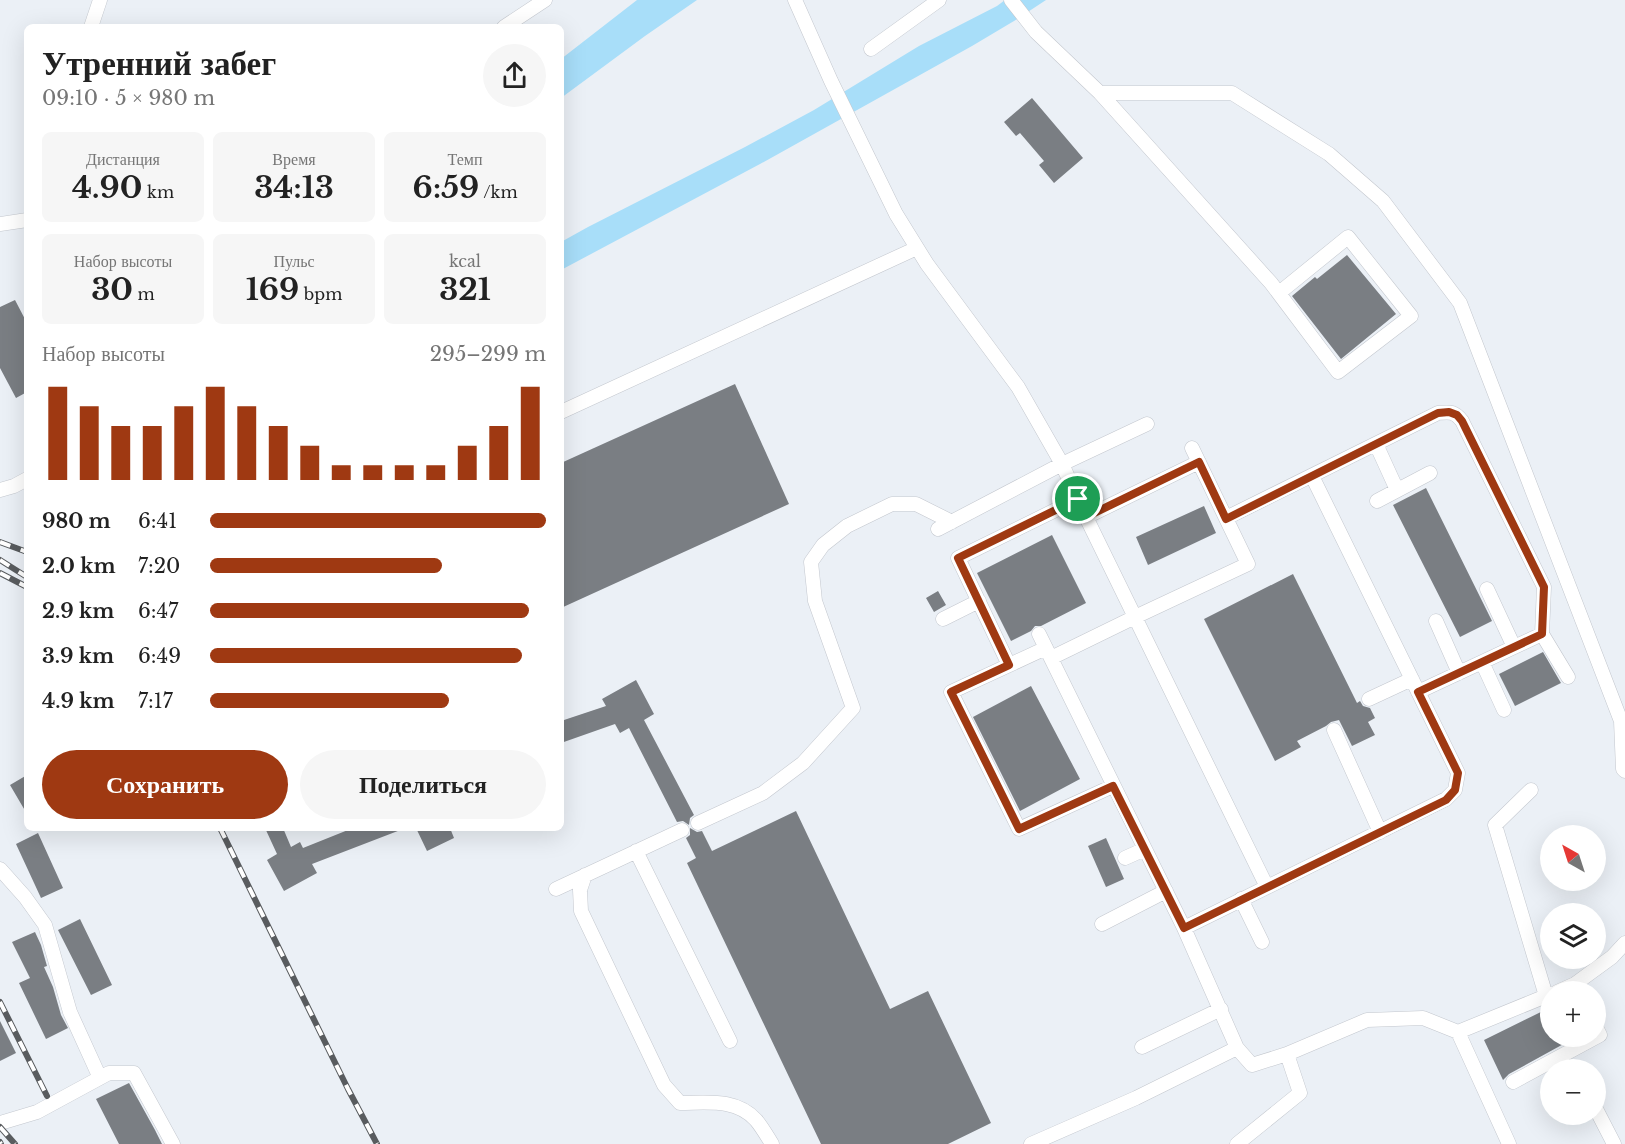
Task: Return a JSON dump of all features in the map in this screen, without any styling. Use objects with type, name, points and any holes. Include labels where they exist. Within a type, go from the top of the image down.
[{"type":"street","points":[[92,24],[100,0]]},
{"type":"street","points":[[509,24],[545,0]]},
{"type":"street","points":[[795,0],[831,81],[896,214],[927,264],[1018,387],[1062,464],[1267,887]]},
{"type":"street","points":[[871,49],[939,0]]},
{"type":"street","points":[[1011,0],[1036,32],[1100,93],[1279,293],[1338,372],[1411,316],[1348,237],[1279,293]]},
{"type":"street","points":[[1100,93],[1232,93],[1329,154],[1383,201],[1460,303],[1621,721],[1623,769],[1625,771]]},
{"type":"street","points":[[0,224],[24,220]]},
{"type":"street","points":[[564,411],[917,248]]},
{"type":"street","points":[[1226,519],[1438,413],[1449,412],[1457,415],[1544,587],[1542,634],[1568,677]]},
{"type":"street","points":[[938,529],[1062,464],[1147,424]]},
{"type":"street","points":[[1376,444],[1396,490]]},
{"type":"street","points":[[1113,786],[1019,829],[951,692],[1009,665],[1049,653],[1135,617],[1248,564],[1192,448]]},
{"type":"street","points":[[1086,517],[1199,462]]},
{"type":"street","points":[[1377,501],[1430,473]]},
{"type":"street","points":[[1184,928],[1446,800],[1455,790],[1458,773],[1312,476]]},
{"type":"street","points":[[0,490],[24,481]]},
{"type":"street","points":[[1009,665],[958,558],[1078,499]]},
{"type":"street","points":[[698,823],[763,793],[803,763],[853,708],[815,601],[811,562],[823,545],[847,526],[892,504],[916,504],[952,522]]},
{"type":"street","points":[[1487,589],[1514,647]]},
{"type":"street","points":[[943,620],[979,601]]},
{"type":"street","points":[[1436,621],[1459,673]]},
{"type":"street","points":[[1039,634],[1184,928],[1237,1048],[1251,1065],[1287,1054],[1367,1020],[1423,1018],[1458,1032],[1509,1144]]},
{"type":"street","points":[[1369,699],[1459,673],[1542,634]]},
{"type":"street","points":[[1482,662],[1504,710]]},
{"type":"street","points":[[1334,730],[1380,832]]},
{"type":"street","points":[[1531,790],[1495,825],[1547,981]]},
{"type":"street","points":[[556,889],[682,830]]},
{"type":"street","points":[[1125,858],[1145,849]]},
{"type":"street","points":[[636,851],[730,1041]]},
{"type":"street","points":[[0,869],[25,897],[45,926],[70,1012],[100,1077]]},
{"type":"street","points":[[585,875],[580,891],[582,911],[664,1085],[680,1103],[726,1102],[744,1109],[756,1120],[772,1144]]},
{"type":"street","points":[[1102,924],[1166,891]]},
{"type":"street","points":[[1241,899],[1262,942]]},
{"type":"street","points":[[1585,981],[1625,943]]},
{"type":"street","points":[[1458,1032],[1540,998]]},
{"type":"street","points":[[1142,1047],[1221,1009]]},
{"type":"street","points":[[1513,1083],[1578,1047]]},
{"type":"street","points":[[1031,1144],[1136,1098],[1237,1048]]},
{"type":"street","points":[[1237,1144],[1300,1093],[1287,1054]]},
{"type":"street","points":[[0,1123],[37,1112],[109,1073],[134,1073],[172,1144]]},
{"type":"street","points":[[1604,1125],[1614,1144]]},
{"type":"water","points":[[637,0],[697,0],[564,96],[564,57]]},
{"type":"water","points":[[1005,0],[1046,0],[972,46],[760,164],[564,268],[564,240],[814,110],[919,46]]},
{"type":"building","points":[[1032,98],[1083,158],[1054,183],[1039,165],[1044,161],[1020,133],[1016,136],[1004,122]]},
{"type":"building","points":[[1347,255],[1396,314],[1341,359],[1292,296]]},
{"type":"building","points":[[15,300],[24,317],[24,394],[16,398],[0,368],[0,307]]},
{"type":"building","points":[[735,384],[789,504],[564,607],[564,462]]},
{"type":"building","points":[[1426,488],[1492,621],[1460,637],[1393,505]]},
{"type":"building","points":[[1204,506],[1216,533],[1148,565],[1136,537]]},
{"type":"building","points":[[1052,535],[1086,603],[1041,626],[1035,626],[1031,631],[1011,641],[977,573]]},
{"type":"building","points":[[1293,574],[1357,703],[1360,701],[1363,706],[1370,708],[1375,718],[1368,722],[1375,735],[1352,746],[1339,720],[1331,722],[1297,741],[1301,747],[1275,761],[1204,619]]},
{"type":"building","points":[[938,591],[946,605],[934,612],[926,598]]},
{"type":"building","points":[[1543,652],[1561,683],[1515,706],[1499,674]]},
{"type":"building","points":[[636,680],[654,714],[644,720],[694,815],[690,818],[689,825],[683,821],[677,822],[629,728],[620,733],[615,724],[564,742],[564,720],[606,706],[602,699]]},
{"type":"building","points":[[1031,686],[1080,779],[1020,811],[973,717]]},
{"type":"building","points":[[24,777],[24,809],[10,785]]},
{"type":"building","points":[[796,811],[890,1009],[928,991],[991,1123],[948,1144],[821,1144],[687,863],[696,858],[686,838],[690,835],[690,828],[697,832],[702,831],[712,851]]},
{"type":"building","points":[[266,831],[284,831],[291,847],[300,842],[303,848],[346,831],[398,831],[312,864],[317,873],[284,891],[267,860],[277,854]]},
{"type":"building","points":[[417,831],[451,831],[454,838],[427,851]]},
{"type":"building","points":[[38,833],[63,888],[41,898],[16,844]]},
{"type":"building","points":[[1106,838],[1124,879],[1106,887],[1088,846]]},
{"type":"building","points":[[80,919],[112,985],[91,995],[58,930]]},
{"type":"building","points":[[35,932],[47,966],[44,967],[68,1028],[46,1039],[19,983],[30,978],[12,942]]},
{"type":"building","points":[[1540,1012],[1540,1047],[1558,1047],[1509,1074],[1503,1080],[1484,1040]]},
{"type":"building","points":[[0,1021],[16,1053],[0,1061]]},
{"type":"building","points":[[129,1083],[162,1144],[119,1144],[96,1099]]},
{"type":"railway","points":[[0,542],[24,551]]},
{"type":"railway","points":[[0,560],[24,575]]},
{"type":"railway","points":[[0,573],[24,585]]},
{"type":"railway","points":[[221,831],[377,1144]]},
{"type":"railway","points":[[0,1002],[47,1096]]},
{"type":"railway","points":[[0,1127],[15,1144]]},
{"type":"route","points":[[1449,412],[1457,415],[1462,421],[1544,587],[1542,634],[1418,692],[1458,773],[1455,790],[1446,800],[1184,928],[1113,786],[1019,829],[951,692],[1009,665],[958,558],[1078,499],[1086,517],[1199,462],[1226,519],[1438,413],[1449,412]]}]
